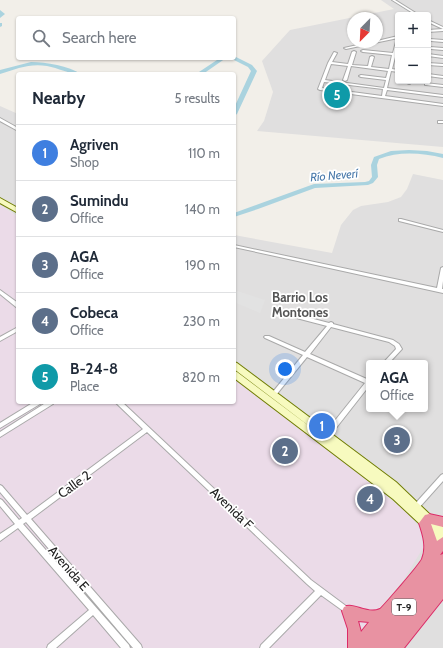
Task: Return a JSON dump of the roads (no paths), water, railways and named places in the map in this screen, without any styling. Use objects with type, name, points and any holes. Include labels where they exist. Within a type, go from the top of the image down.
[{"type":"highway","points":[[427,521],[443,522]]},
{"type":"highway","name":"T-9","points":[[422,568],[430,550],[431,541],[427,521]]},
{"type":"highway","name":"T-9","points":[[355,648],[422,568],[443,540]]},
{"type":"highway","name":"T-9","points":[[370,648],[441,566]]},
{"type":"highway","name":"T-9","points":[[383,648],[441,566]]},
{"type":"highway","name":"T-9","points":[[396,648],[443,589]]},
{"type":"highway","points":[[348,611],[362,616],[374,617],[385,613]]},
{"type":"highway","name":"T-9","points":[[348,611],[356,627],[355,648]]},
{"type":"main road","points":[[0,196],[16,204]]},
{"type":"main road","points":[[0,200],[16,210]]},
{"type":"main road","points":[[236,366],[393,485],[416,507],[443,540]]},
{"type":"main road","points":[[236,376],[427,521]]},
{"type":"street","points":[[393,0],[413,12]]},
{"type":"street","points":[[431,23],[443,29]]},
{"type":"street","points":[[431,31],[443,29]]},
{"type":"street","points":[[383,41],[395,39]]},
{"type":"street","points":[[431,40],[443,41]]},
{"type":"street","points":[[383,97],[396,48]]},
{"type":"street","points":[[431,48],[443,49]]},
{"type":"street","points":[[363,51],[393,53]]},
{"type":"street","points":[[345,80],[354,52]]},
{"type":"street","points":[[335,53],[321,90],[383,97],[443,107]]},
{"type":"street","points":[[431,55],[443,57]]},
{"type":"street","points":[[369,68],[372,57]]},
{"type":"street","points":[[330,63],[395,71]]},
{"type":"street","points":[[431,64],[443,65]]},
{"type":"street","points":[[431,75],[443,77]]},
{"type":"street","points":[[361,76],[387,79]]},
{"type":"street","points":[[324,81],[443,96]]},
{"type":"street","points":[[426,84],[443,86]]},
{"type":"street","points":[[0,119],[16,129]]},
{"type":"street","points":[[401,220],[443,231]]},
{"type":"street","points":[[236,246],[441,291],[443,268]]},
{"type":"street","points":[[0,292],[16,304]]},
{"type":"street","points":[[284,313],[331,324],[391,342],[397,345],[399,349],[389,360]]},
{"type":"street","points":[[274,394],[331,324]]},
{"type":"street","points":[[0,339],[16,330]]},
{"type":"street","points":[[267,337],[366,381]]},
{"type":"street","points":[[327,435],[366,386]]},
{"type":"street","points":[[0,426],[35,404]]},
{"type":"street","points":[[0,435],[48,404]]},
{"type":"street","name":"Avenida F","points":[[120,404],[320,591],[348,611]]},
{"type":"street","name":"Calle 2","points":[[0,538],[147,429]]},
{"type":"street","points":[[416,507],[443,477]]},
{"type":"street","name":"Avenida E","points":[[0,488],[138,648]]},
{"type":"street","name":"Avenida E","points":[[0,502],[126,648]]},
{"type":"street","points":[[264,648],[320,591]]},
{"type":"street","points":[[51,648],[93,611]]},
{"type":"waterway","points":[[0,11],[3,14],[0,17]]},
{"type":"waterway","name":"Río Neverí","points":[[236,59],[250,66],[254,71],[236,110]]},
{"type":"waterway","name":"Río Neverí","points":[[202,72],[220,60]]},
{"type":"waterway","name":"Río Neverí","points":[[0,72],[22,65],[31,64],[48,65],[72,72]]},
{"type":"waterway","name":"Río Neverí","points":[[236,214],[314,186],[366,184],[371,182],[375,177],[374,165],[376,158],[383,155],[409,152],[443,156]]},
{"type":"place","name":"B-24-8","points":[[337,95]]},
{"type":"place","name":"Agriven","points":[[322,426]]},
{"type":"place","name":"AGA","points":[[397,440]]},
{"type":"place","name":"Sumindu","points":[[285,451]]},
{"type":"place","name":"Cobeca","points":[[370,499]]},
{"type":"district","name":"Barrio Los Montones","points":[[300,304]]}]
